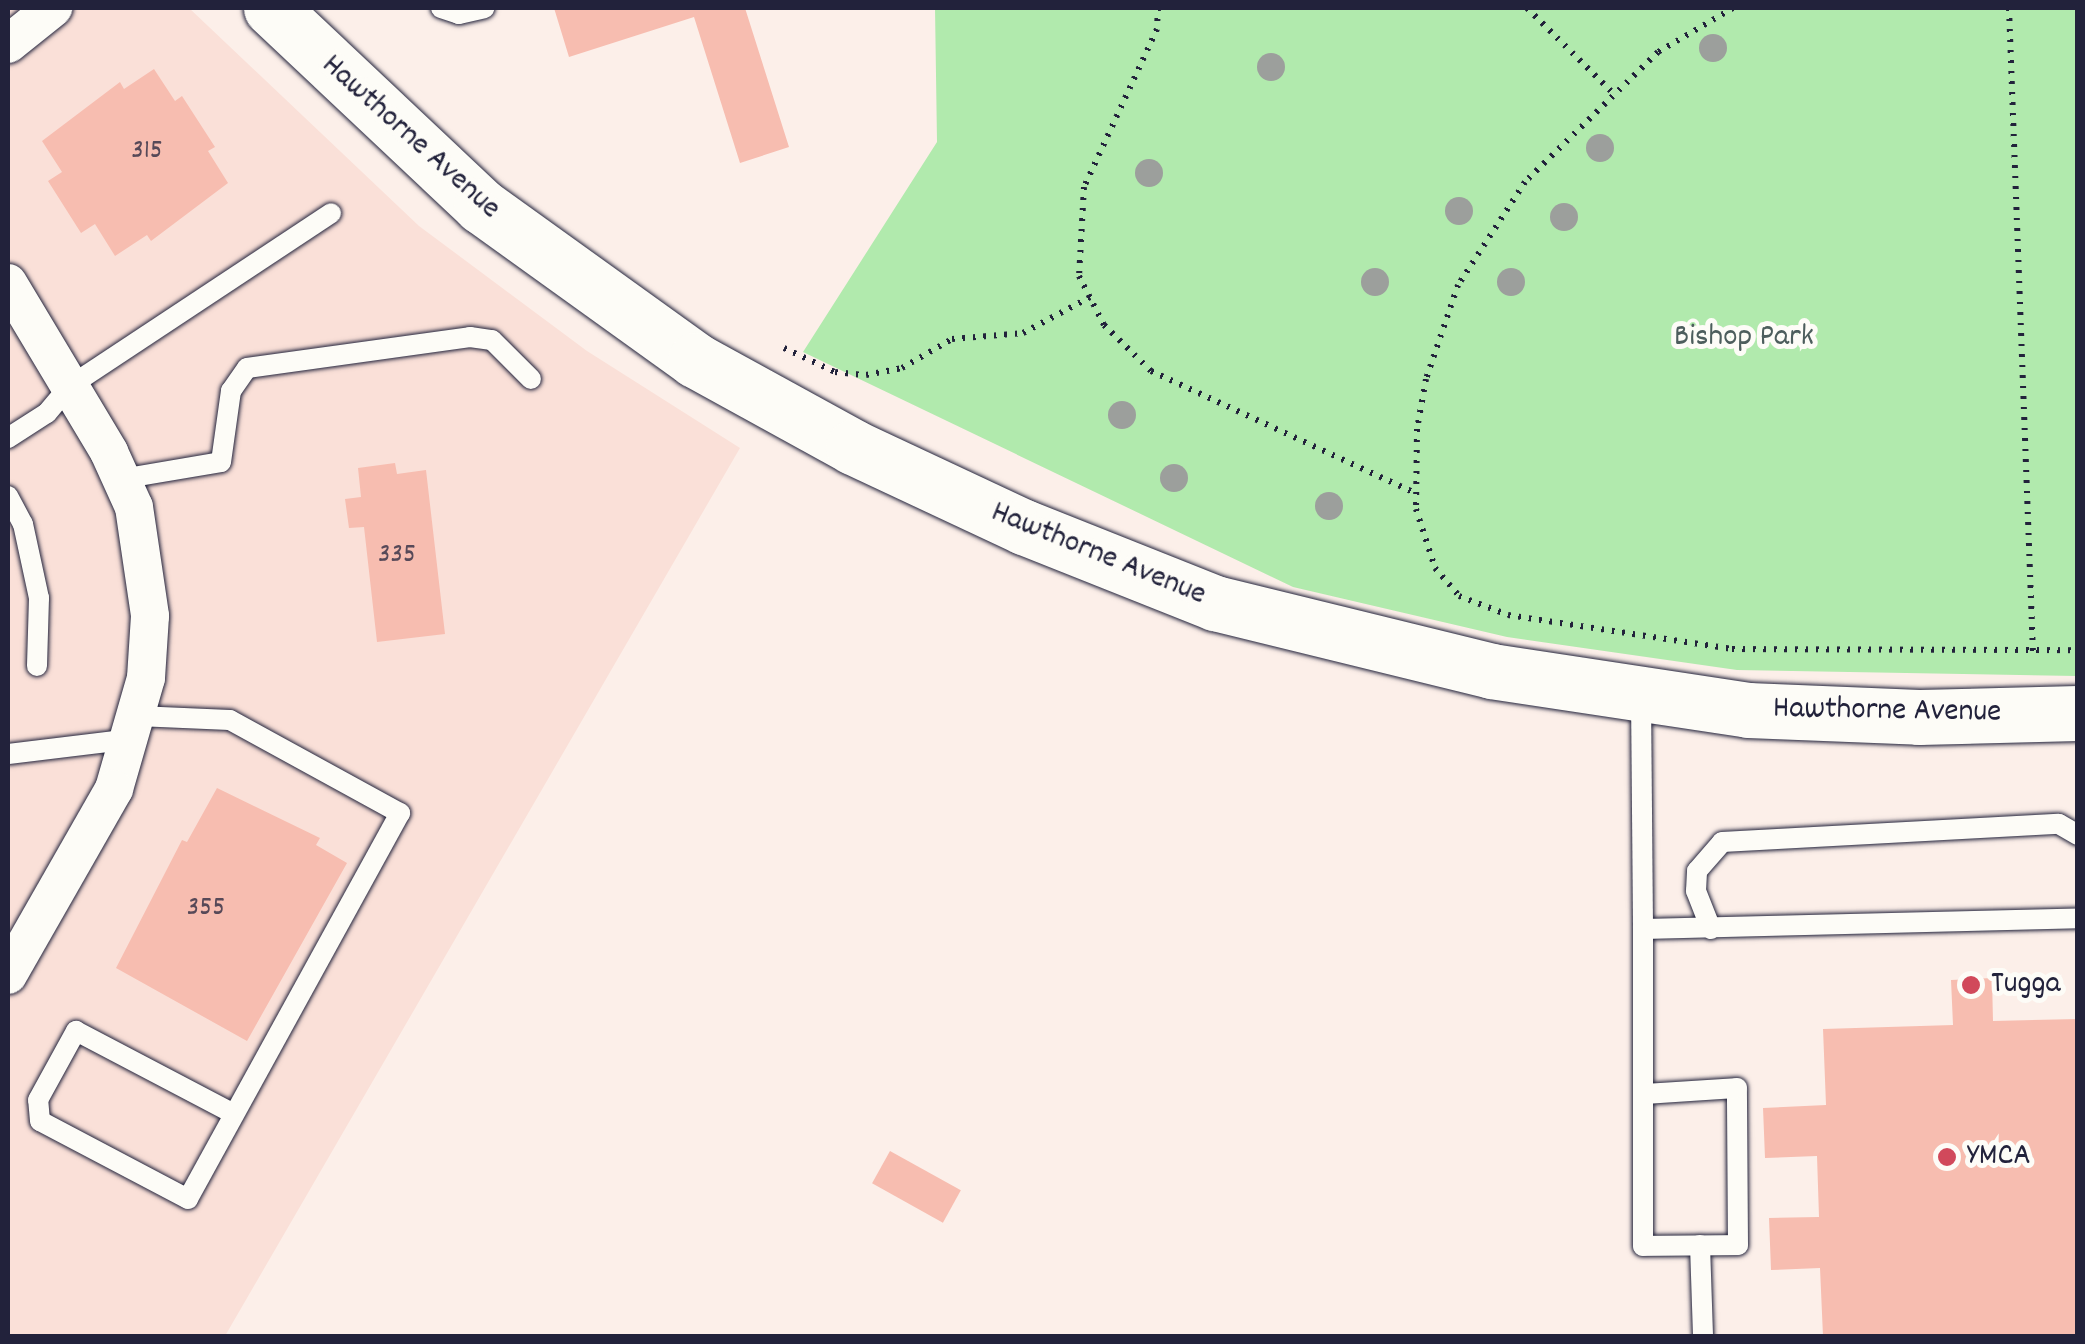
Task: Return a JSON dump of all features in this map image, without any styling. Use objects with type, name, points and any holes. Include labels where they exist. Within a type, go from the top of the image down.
[{"type":"main road","name":"Hawthorne Avenue","points":[[271,8],[481,206],[582,284],[695,360],[853,447],[1024,527],[1214,603],[1491,671],[1748,710],[1919,716],[2078,713]]},
{"type":"street","points":[[8,44],[54,8]]},
{"type":"street","points":[[8,283],[122,479],[147,565],[148,647],[135,727],[114,789],[8,975]]},
{"type":"lane","points":[[441,8],[459,14],[484,8]]},
{"type":"lane","points":[[8,438],[47,413],[70,386],[331,213]]},
{"type":"lane","points":[[122,479],[221,462],[231,392],[247,368],[470,337],[492,340],[531,379]]},
{"type":"lane","points":[[8,496],[23,524],[39,598],[37,666]]},
{"type":"lane","points":[[1641,694],[1643,930],[1643,1094],[1644,1246],[1738,1244],[1738,1088],[1643,1094]]},
{"type":"lane","points":[[8,754],[135,727],[230,720],[400,813],[188,1199],[40,1121],[38,1100],[76,1031],[234,1114]]},
{"type":"lane","points":[[1711,929],[1696,891],[1698,871],[1722,842],[2059,824],[2078,835]]},
{"type":"lane","points":[[1643,930],[2078,918]]},
{"type":"lane","points":[[1700,1245],[1704,1336]]},
{"type":"path","points":[[1158,8],[1150,47],[1084,188],[1080,276],[1104,325],[1151,371],[1416,493]]},
{"type":"path","points":[[1527,8],[1616,96]]},
{"type":"path","points":[[1733,8],[1658,52],[1525,182],[1458,285],[1426,379],[1416,493],[1434,568],[1458,596],[1508,615],[1732,650],[2078,650]]},
{"type":"path","points":[[2008,8],[2033,652]]},
{"type":"path","points":[[784,348],[835,372],[866,375],[902,368],[952,339],[1024,333],[1090,297]]},
{"type":"shaded area","points":[[8,8],[189,8],[419,226],[587,351],[740,448],[225,1336],[8,1336]]},
{"type":"green space","name":"Bishop Park","points":[[935,8],[2077,8],[2077,676],[1737,670],[1507,637],[1293,587],[803,352],[937,142]]},
{"type":"building","points":[[554,8],[745,8],[789,147],[740,163],[694,17],[569,57]]},
{"type":"building","points":[[154,69],[175,101],[182,96],[215,147],[208,151],[228,183],[151,241],[147,235],[115,256],[95,224],[81,233],[48,181],[62,172],[42,141],[120,82],[124,89]]},
{"type":"building","points":[[395,463],[397,474],[426,470],[445,634],[377,642],[364,527],[349,528],[345,499],[361,497],[358,468]]},
{"type":"building","points":[[217,788],[320,838],[316,845],[347,863],[247,1041],[116,968],[182,840],[187,842]]},
{"type":"building","name":"YMCA","points":[[1992,978],[1993,1021],[2078,1019],[2078,1336],[1823,1336],[1820,1268],[1771,1270],[1769,1218],[1819,1217],[1817,1156],[1765,1158],[1763,1108],[1826,1105],[1823,1029],[1953,1025],[1951,980]]},
{"type":"building","points":[[890,1151],[961,1190],[943,1223],[872,1183]]},
{"type":"place","name":"Tugga","points":[[1971,985]]},
{"type":"place","name":"YMCA","points":[[1947,1157]]}]
